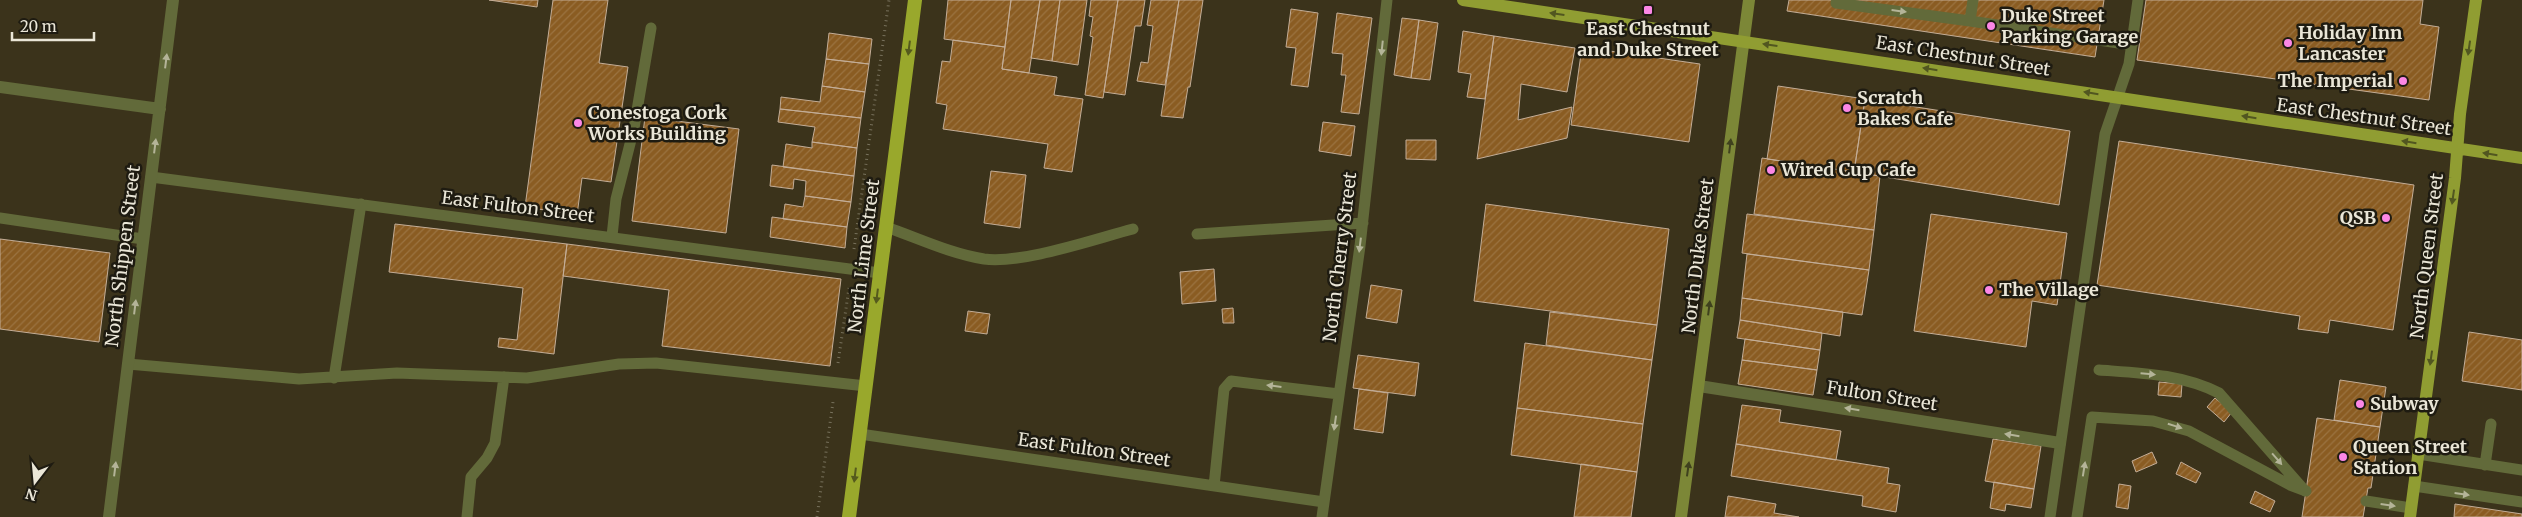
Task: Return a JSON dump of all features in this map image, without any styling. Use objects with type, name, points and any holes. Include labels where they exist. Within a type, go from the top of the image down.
[{"type":"highway","name":"North Lime Street","points":[[849,517],[915,0]]},
{"type":"main road","name":"East Chestnut Street","points":[[1463,0],[2522,158]]},
{"type":"main road","name":"North Duke Street","points":[[1681,517],[1749,0]]},
{"type":"main road","name":"North Queen Street","points":[[2411,512],[2476,0]]},
{"type":"street","name":"North Shippen Street","points":[[109,517],[173,0]]},
{"type":"street","points":[[0,87],[160,110]]},
{"type":"street","name":"Fulton Street","points":[[1698,386],[2060,443]]},
{"type":"lane","name":"North Cherry Street","points":[[1322,517],[1363,224],[1387,0]]},
{"type":"lane","points":[[1837,0],[1836,4],[1970,21],[2132,45]]},
{"type":"lane","points":[[1970,21],[1973,0]]},
{"type":"lane","points":[[2050,517],[2105,134],[2129,64],[2138,0]]},
{"type":"lane","points":[[612,236],[616,199],[634,128],[652,28]]},
{"type":"lane","name":"East Fulton Street","points":[[151,177],[612,236],[880,273]]},
{"type":"lane","points":[[334,378],[360,204]]},
{"type":"lane","points":[[0,218],[143,239]]},
{"type":"lane","points":[[1197,234],[1363,224]]},
{"type":"lane","points":[[886,227],[970,256],[986,259],[1020,258],[1134,229]]},
{"type":"lane","points":[[128,364],[274,377],[334,378],[397,373],[527,378],[620,364],[656,363],[866,386]]},
{"type":"lane","points":[[2077,517],[2092,417],[2153,421],[2189,431],[2290,485],[2306,491],[2219,393],[2200,383],[2172,377],[2099,370]]},
{"type":"lane","points":[[467,517],[471,477],[488,458],[495,444],[504,377]]},
{"type":"lane","points":[[1214,486],[1224,389],[1231,381],[1339,394]]},
{"type":"lane","points":[[2485,465],[2491,424]]},
{"type":"lane","name":"East Fulton Street","points":[[860,434],[1324,502]]},
{"type":"lane","points":[[2418,454],[2522,470]]},
{"type":"lane","points":[[2414,486],[2522,502]]},
{"type":"lane","points":[[2366,501],[2411,512]]},
{"type":"building","points":[[489,0],[538,0],[537,7]]},
{"type":"building","name":"Conestoga Cork Works Building","points":[[553,0],[608,0],[599,63],[628,67],[611,182],[582,178],[577,215],[525,207]]},
{"type":"building","points":[[948,0],[1011,0],[1005,47],[944,39]]},
{"type":"building","points":[[1011,0],[1040,0],[1029,73],[1002,69]]},
{"type":"building","points":[[1040,0],[1060,0],[1052,61],[1031,58]]},
{"type":"building","points":[[1060,0],[1087,0],[1078,65],[1052,61]]},
{"type":"building","points":[[1091,0],[1118,0],[1103,98],[1085,95],[1093,37],[1090,36],[1093,17],[1089,16]]},
{"type":"building","points":[[1118,0],[1145,0],[1141,26],[1135,26],[1125,95],[1104,92]]},
{"type":"building","points":[[1151,0],[1179,0],[1165,85],[1137,81],[1141,62],[1148,63],[1153,26],[1147,25]]},
{"type":"building","points":[[1179,0],[1203,0],[1190,87],[1188,87],[1183,118],[1161,116]]},
{"type":"building","name":"Duke Street Parking Garage","points":[[1789,0],[2104,0],[2095,57],[1787,11]]},
{"type":"building","name":"Holiday Inn Lancaster","points":[[2146,0],[2423,0],[2420,24],[2439,27],[2429,100],[2137,60]]},
{"type":"building","points":[[1291,9],[1318,13],[1308,87],[1291,85],[1296,48],[1286,47]]},
{"type":"building","points":[[1337,13],[1372,18],[1359,114],[1341,112],[1346,75],[1341,75],[1343,54],[1332,53]]},
{"type":"building","points":[[1402,18],[1419,20],[1411,78],[1394,75]]},
{"type":"building","points":[[1419,20],[1438,23],[1430,80],[1411,78]]},
{"type":"building","points":[[1463,31],[1494,36],[1485,99],[1467,97],[1471,74],[1458,72]]},
{"type":"building","points":[[829,33],[872,39],[869,64],[826,59]]},
{"type":"building","points":[[1494,36],[1575,48],[1567,92],[1521,84],[1518,120],[1572,107],[1567,138],[1477,159]]},
{"type":"building","points":[[953,40],[1005,47],[1002,69],[1057,77],[1054,95],[1083,99],[1072,172],[1044,168],[1048,144],[943,129],[947,105],[936,103],[942,61],[950,62]]},
{"type":"building","points":[[1582,47],[1700,64],[1689,142],[1571,125]]},
{"type":"building","points":[[826,59],[869,64],[865,92],[822,86]]},
{"type":"building","points":[[822,86],[865,92],[861,118],[780,109],[781,97],[820,102]]},
{"type":"building","points":[[1778,86],[1865,99],[1854,172],[1767,159]]},
{"type":"building","points":[[1865,99],[2070,131],[2059,205],[1854,172]]},
{"type":"building","points":[[780,109],[861,118],[857,148],[812,142],[815,127],[778,122]]},
{"type":"building","points":[[645,117],[739,129],[726,233],[632,221]]},
{"type":"building","points":[[1323,122],[1355,126],[1351,156],[1319,151]]},
{"type":"building","points":[[1406,140],[1436,140],[1436,160],[1406,159]]},
{"type":"building","points":[[2119,141],[2414,185],[2393,330],[2330,320],[2328,333],[2298,329],[2300,316],[2097,285]]},
{"type":"building","points":[[812,142],[857,148],[854,176],[783,167],[786,144],[812,148]]},
{"type":"building","points":[[1762,158],[1880,176],[1874,230],[1754,214]]},
{"type":"building","points":[[772,165],[854,176],[851,202],[805,196],[806,181],[794,179],[793,189],[770,186]]},
{"type":"building","points":[[991,171],[1026,175],[1020,228],[984,223]]},
{"type":"building","points":[[805,196],[851,202],[847,227],[783,219],[785,204],[803,207]]},
{"type":"building","points":[[1486,204],[1669,229],[1657,325],[1474,301]]},
{"type":"building","points":[[1747,214],[1874,230],[1869,270],[1742,253]]},
{"type":"building","name":"The Village","points":[[1931,214],[2067,233],[2057,305],[2032,301],[2026,347],[1914,331]]},
{"type":"building","points":[[772,217],[847,227],[845,248],[770,237]]},
{"type":"building","points":[[395,224],[567,244],[554,354],[498,347],[499,338],[517,340],[523,288],[389,272]]},
{"type":"building","points":[[0,239],[110,253],[99,342],[0,329]]},
{"type":"building","points":[[567,244],[841,279],[830,366],[662,346],[669,290],[563,276]]},
{"type":"building","points":[[1747,254],[1869,270],[1862,315],[1742,298]]},
{"type":"building","points":[[1214,269],[1216,301],[1182,304],[1180,272]]},
{"type":"building","points":[[1371,285],[1402,290],[1397,323],[1366,318]]},
{"type":"building","points":[[1742,298],[1843,312],[1840,336],[1740,320]]},
{"type":"building","points":[[1233,308],[1234,323],[1223,323],[1222,309]]},
{"type":"building","points":[[968,311],[990,314],[987,334],[965,331]]},
{"type":"building","points":[[1550,312],[1657,325],[1652,360],[1546,345]]},
{"type":"building","points":[[1740,320],[1822,333],[1820,350],[1737,338]]},
{"type":"building","points":[[2469,332],[2522,340],[2522,390],[2462,381]]},
{"type":"building","points":[[1745,339],[1820,350],[1817,370],[1742,360]]},
{"type":"building","points":[[1525,343],[1652,360],[1643,424],[1517,408]]},
{"type":"building","points":[[1358,355],[1419,363],[1415,396],[1353,388]]},
{"type":"building","points":[[1742,360],[1817,370],[1813,395],[1738,384]]},
{"type":"building","name":"Subway","points":[[2340,380],[2386,387],[2380,427],[2334,420]]},
{"type":"building","points":[[2159,382],[2182,384],[2181,397],[2158,395]]},
{"type":"building","points":[[1359,389],[1388,393],[1383,433],[1354,429]]},
{"type":"building","points":[[2215,398],[2232,412],[2224,422],[2207,407]]},
{"type":"building","points":[[1742,405],[1781,410],[1779,422],[1841,431],[1836,460],[1736,444]]},
{"type":"building","points":[[1517,408],[1643,424],[1637,472],[1511,455]]},
{"type":"building","name":"Queen Street Station","points":[[2317,418],[2380,427],[2371,488],[2368,488],[2363,517],[2302,517]]},
{"type":"building","points":[[1993,439],[2041,446],[2034,489],[1985,481]]},
{"type":"building","points":[[1736,444],[1889,468],[1887,483],[1900,485],[1896,512],[1862,506],[1863,496],[1731,476]]},
{"type":"building","points":[[2152,452],[2157,463],[2136,472],[2132,461]]},
{"type":"building","points":[[2181,462],[2201,473],[2196,483],[2176,474]]},
{"type":"building","points":[[1581,464],[1637,472],[1631,517],[1574,517]]},
{"type":"building","points":[[1994,482],[2034,489],[2031,508],[2006,504],[2005,511],[1990,508]]},
{"type":"building","points":[[2119,484],[2131,486],[2128,509],[2116,507]]},
{"type":"building","points":[[2255,491],[2275,501],[2270,512],[2250,503]]},
{"type":"building","points":[[1728,496],[1776,504],[1774,513],[1799,517],[1725,517]]},
{"type":"building","points":[[2455,504],[2522,514],[2522,517],[2454,517]]},
{"type":"place","name":"East Chestnut and Duke Street","points":[[1648,10]]},
{"type":"place","name":"Duke Street Parking Garage","points":[[1991,26]]},
{"type":"place","name":"Holiday Inn Lancaster","points":[[2288,43]]},
{"type":"place","name":"The Imperial","points":[[2403,81]]},
{"type":"place","name":"Scratch Bakes Cafe","points":[[1847,108]]},
{"type":"place","name":"Conestoga Cork Works Building","points":[[578,123]]},
{"type":"place","name":"Wired Cup Cafe","points":[[1771,170]]},
{"type":"place","name":"QSB","points":[[2386,218]]},
{"type":"place","name":"The Village","points":[[1989,290]]},
{"type":"place","name":"Subway","points":[[2360,404]]},
{"type":"place","name":"Queen Street Station","points":[[2343,457]]}]
